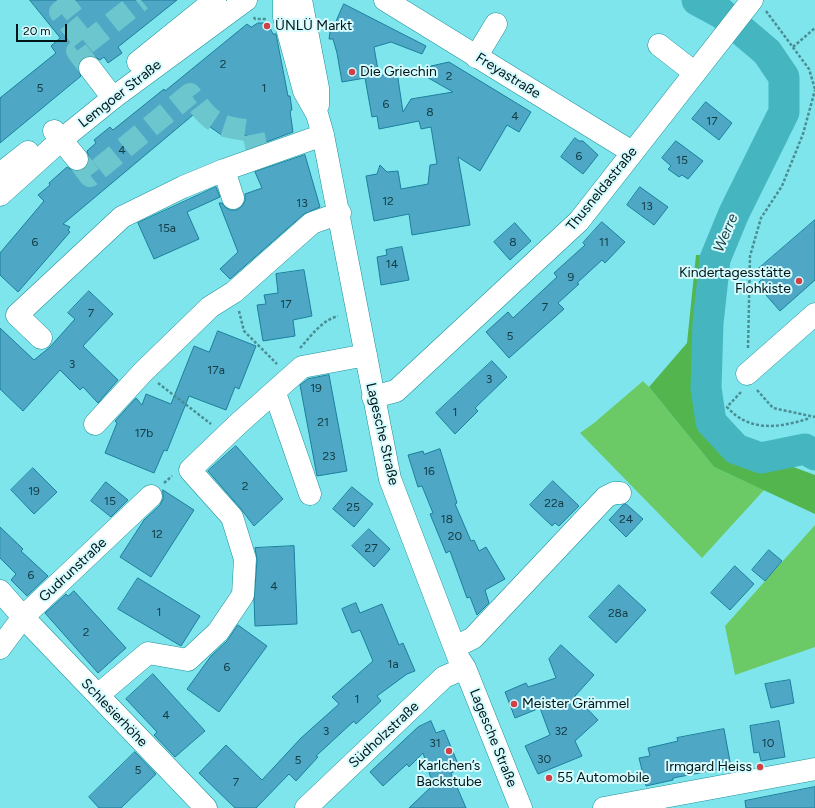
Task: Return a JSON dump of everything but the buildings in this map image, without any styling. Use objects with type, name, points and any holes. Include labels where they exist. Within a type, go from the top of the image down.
[{"type":"street","name":"Lemgoer Straße","points":[[0,174],[58,135],[110,93],[215,0]]},
{"type":"street","name":"Lemgoer Straße","points":[[110,93],[246,0]]},
{"type":"street","name":"Lagesche Straße","points":[[284,0],[284,17],[304,91],[317,114],[323,135],[340,214],[373,397],[390,479],[455,647],[465,668],[521,808]]},
{"type":"street","name":"Lagesche Straße","points":[[301,0],[318,88],[317,114]]},
{"type":"street","name":"Freyastraße","points":[[385,0],[632,152]]},
{"type":"street","name":"Thusneldastraße","points":[[373,397],[396,391],[580,221],[632,152],[725,35],[753,7]]},
{"type":"street","points":[[476,57],[496,24]]},
{"type":"street","points":[[659,46],[695,73]]},
{"type":"street","points":[[90,68],[110,93]]},
{"type":"street","name":"Lemgoer Straße","points":[[0,195],[58,135]]},
{"type":"street","points":[[58,135],[77,159]]},
{"type":"street","points":[[41,338],[17,315],[122,217],[183,187],[264,152],[323,135]]},
{"type":"street","points":[[224,170],[233,198]]},
{"type":"street","points":[[95,424],[143,372],[210,307],[234,292],[312,223],[340,214]]},
{"type":"street","points":[[744,382],[815,314]]},
{"type":"street","points":[[98,695],[148,653],[188,660],[218,632],[243,595],[245,559],[232,517],[190,470],[238,424],[275,393],[302,367],[366,355]]},
{"type":"street","points":[[275,393],[310,494]]},
{"type":"street","points":[[455,647],[473,638],[606,497],[614,493],[620,493]]},
{"type":"street","name":"Gudrunstraße","points":[[0,648],[23,617],[151,496]]},
{"type":"street","name":"Schlesierhöhe","points":[[0,591],[23,617],[206,808]]},
{"type":"street","name":"Südholzstraße","points":[[306,808],[444,677],[465,668]]},
{"type":"street","points":[[604,808],[815,770]]},
{"type":"path","points":[[753,7],[793,47],[809,69],[815,90],[803,134],[782,186],[761,218],[750,256],[744,382],[727,407],[736,417],[751,424],[776,426],[793,424],[807,419],[808,416]]},
{"type":"path","points":[[793,47],[815,28]]},
{"type":"path","points":[[234,292],[244,331],[281,369]]},
{"type":"path","points":[[310,337],[313,332],[327,319]]},
{"type":"path","points":[[143,372],[213,426]]},
{"type":"path","points":[[744,382],[750,382],[773,408],[815,417]]},
{"type":"green space","points":[[696,255],[705,255],[697,389],[704,425],[723,452],[735,463],[788,465],[815,475],[815,514],[714,467],[649,387],[687,343]]},
{"type":"green space","points":[[643,381],[714,467],[764,490],[702,558],[580,433]]},
{"type":"green space","points":[[815,525],[815,647],[735,675],[725,626]]},
{"type":"waterway","name":"Werre","points":[[697,0],[721,13],[767,52],[784,77],[784,112],[734,213],[715,259],[708,323],[706,388],[711,422],[736,449],[761,458],[805,449],[815,455]]},
{"type":"tunnel","points":[[75,0],[60,12],[86,44]]},
{"type":"tunnel","points":[[90,68],[77,51],[141,0]]},
{"type":"tunnel","points":[[77,159],[90,176],[190,94],[204,112],[216,122],[231,127],[253,131],[256,146],[260,149]]},
{"type":"place","name":"ÜNLÜ Markt","points":[[267,26]]},
{"type":"place","name":"Die Griechin","points":[[352,72]]},
{"type":"place","name":"Kindertagesstätte Flohkiste","points":[[799,281]]},
{"type":"place","name":"Meister Grämmel","points":[[514,704]]},
{"type":"place","name":"Karlchen’s Backstube","points":[[449,751]]},
{"type":"place","name":"Irmgard Heiss","points":[[760,767]]},
{"type":"place","name":"55 Automobile","points":[[549,778]]}]
